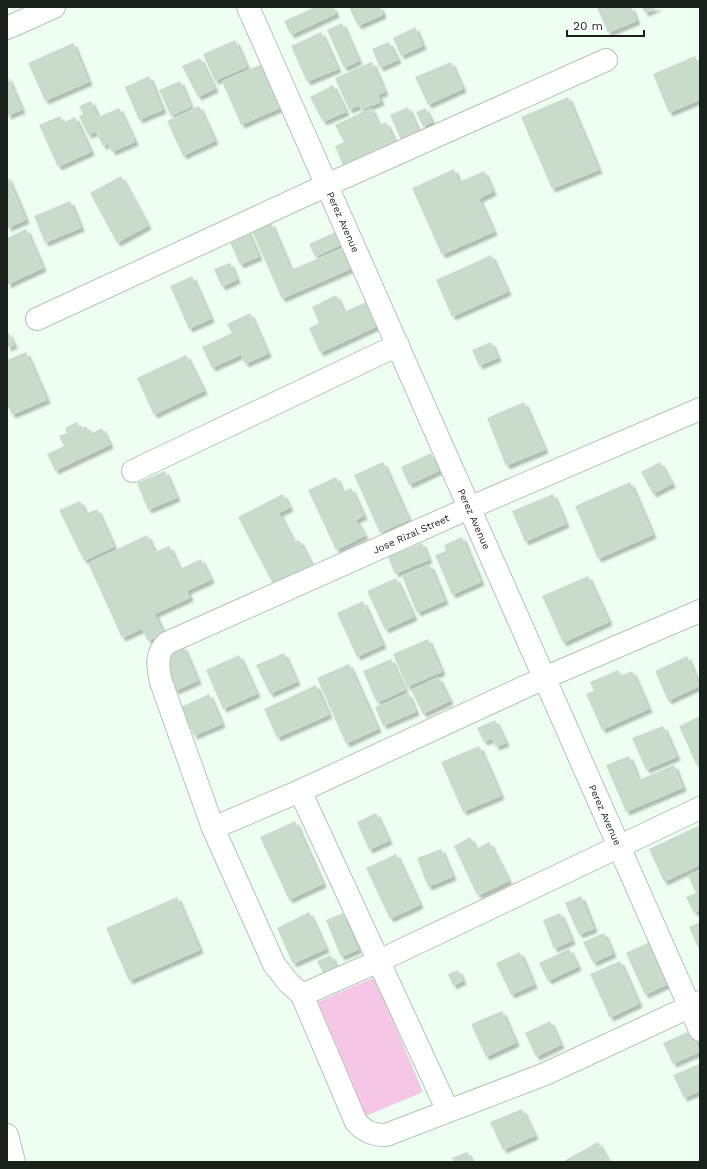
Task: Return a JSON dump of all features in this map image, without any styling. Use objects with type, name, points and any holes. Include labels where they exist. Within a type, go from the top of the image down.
[{"type":"street","points":[[7,28],[54,7]]},
{"type":"street","name":"Perez Avenue","points":[[248,7],[619,846],[695,1004],[700,1030]]},
{"type":"street","points":[[37,319],[327,185],[606,60]]},
{"type":"street","points":[[133,471],[398,345]]},
{"type":"street","name":"Jose Rizal Street","points":[[213,828],[161,682],[157,664],[161,648],[167,643],[469,508],[700,410]]},
{"type":"street","points":[[695,1004],[545,1074],[386,1135],[377,1135],[362,1130],[356,1122],[302,995],[288,982],[274,964],[213,828],[300,791],[544,678],[700,611]]},
{"type":"street","points":[[300,791],[448,1111]]},
{"type":"street","points":[[302,995],[379,962],[700,808]]},
{"type":"street","points":[[7,1134],[14,1162]]},
{"type":"shaded area","points":[[375,977],[423,1092],[366,1116],[318,1002]]},
{"type":"building","points":[[315,7],[333,7],[336,14],[291,35],[284,21]]},
{"type":"building","points":[[349,7],[380,7],[383,15],[358,26]]},
{"type":"building","points":[[597,7],[631,7],[637,21],[608,33]]},
{"type":"building","points":[[642,7],[659,7],[645,13]]},
{"type":"building","points":[[342,23],[359,61],[344,68],[327,30]]},
{"type":"building","points":[[415,27],[423,46],[401,56],[393,38]]},
{"type":"building","points":[[321,32],[338,69],[307,82],[291,46]]},
{"type":"building","points":[[235,40],[247,67],[215,81],[203,54]]},
{"type":"building","points":[[389,42],[398,60],[380,68],[372,49]]},
{"type":"building","points":[[73,43],[89,82],[45,101],[28,63]]},
{"type":"building","points":[[695,56],[700,67],[700,100],[669,113],[653,74]]},
{"type":"building","points":[[200,58],[215,89],[198,97],[182,66]]},
{"type":"building","points":[[372,62],[385,92],[378,95],[381,102],[361,110],[359,106],[349,110],[335,78]]},
{"type":"building","points":[[451,62],[463,89],[428,105],[415,77]]},
{"type":"building","points":[[264,63],[283,107],[241,125],[222,81]]},
{"type":"building","points":[[7,75],[22,110],[7,116]]},
{"type":"building","points":[[149,76],[163,110],[139,120],[125,87]]},
{"type":"building","points":[[180,81],[191,107],[171,116],[159,90]]},
{"type":"building","points":[[333,85],[346,112],[323,122],[310,97]]},
{"type":"building","points":[[568,97],[599,170],[552,189],[521,117]]},
{"type":"building","points":[[91,101],[98,117],[119,108],[135,142],[112,152],[108,144],[103,146],[96,132],[88,135],[79,116],[83,114],[79,106]]},
{"type":"building","points":[[199,106],[215,141],[183,156],[167,121]]},
{"type":"building","points":[[408,107],[419,132],[401,140],[390,115]]},
{"type":"building","points":[[371,108],[379,125],[386,122],[396,144],[344,168],[335,146],[344,142],[335,125]]},
{"type":"building","points":[[425,108],[432,122],[423,127],[416,112]]},
{"type":"building","points":[[60,116],[63,123],[75,117],[91,152],[58,167],[39,125]]},
{"type":"building","points":[[454,169],[459,182],[484,171],[493,192],[479,199],[494,232],[442,255],[412,188]]},
{"type":"building","points":[[7,175],[26,220],[8,228],[7,226]]},
{"type":"building","points":[[121,176],[148,226],[117,243],[90,193]]},
{"type":"building","points":[[70,201],[81,228],[45,243],[34,216]]},
{"type":"building","points":[[271,223],[291,270],[344,247],[353,268],[282,299],[252,231]]},
{"type":"building","points":[[26,229],[43,268],[7,285],[7,238]]},
{"type":"building","points":[[247,229],[259,257],[240,265],[228,237]]},
{"type":"building","points":[[335,232],[341,245],[315,257],[309,244]]},
{"type":"building","points":[[491,255],[508,292],[452,317],[436,280]]},
{"type":"building","points":[[230,263],[237,280],[222,287],[214,269]]},
{"type":"building","points":[[192,276],[211,319],[189,329],[170,286]]},
{"type":"building","points":[[336,295],[344,312],[366,302],[378,326],[320,353],[309,328],[319,323],[312,307]]},
{"type":"building","points":[[250,313],[268,354],[245,364],[241,355],[212,368],[202,347],[232,333],[227,324]]},
{"type":"building","points":[[7,330],[14,345],[7,348]]},
{"type":"building","points":[[491,342],[498,358],[479,366],[472,350]]},
{"type":"building","points":[[26,352],[47,400],[12,415],[7,404],[7,360]]},
{"type":"building","points":[[186,355],[204,391],[154,415],[137,378]]},
{"type":"building","points":[[524,402],[545,450],[506,466],[487,418]]},
{"type":"building","points":[[77,422],[80,429],[86,426],[90,434],[102,428],[110,445],[55,471],[47,454],[64,446],[59,436],[67,433],[65,428]]},
{"type":"building","points":[[431,453],[439,471],[409,485],[401,467]]},
{"type":"building","points":[[383,462],[409,520],[380,533],[354,475]]},
{"type":"building","points":[[660,462],[672,484],[653,494],[641,472]]},
{"type":"building","points":[[165,471],[177,498],[148,510],[137,483]]},
{"type":"building","points":[[336,477],[343,492],[351,488],[364,516],[356,520],[365,536],[336,550],[308,490]]},
{"type":"building","points":[[630,482],[653,535],[598,559],[575,506]]},
{"type":"building","points":[[283,494],[290,508],[279,513],[294,542],[299,540],[312,565],[273,584],[238,517]]},
{"type":"building","points":[[553,494],[566,524],[525,542],[512,511]]},
{"type":"building","points":[[80,501],[86,514],[97,509],[114,547],[84,561],[59,510]]},
{"type":"building","points":[[147,535],[155,552],[169,546],[180,569],[201,559],[211,580],[187,591],[190,598],[155,614],[164,634],[148,641],[142,629],[122,638],[88,563]]},
{"type":"building","points":[[462,537],[481,582],[452,595],[435,555],[446,551],[444,545]]},
{"type":"building","points":[[422,543],[429,560],[395,574],[388,557]]},
{"type":"building","points":[[430,565],[445,601],[417,613],[402,576]]},
{"type":"building","points":[[588,576],[609,622],[563,643],[542,596]]},
{"type":"building","points":[[396,578],[414,617],[385,630],[367,591]]},
{"type":"building","points":[[363,601],[383,645],[357,657],[337,613]]},
{"type":"building","points":[[428,639],[442,672],[407,687],[393,654]]},
{"type":"building","points":[[183,646],[198,681],[175,691],[160,657]]},
{"type":"building","points":[[284,653],[297,682],[270,694],[256,665]]},
{"type":"building","points":[[239,655],[257,694],[223,709],[206,670]]},
{"type":"building","points":[[687,656],[700,686],[668,701],[655,671]]},
{"type":"building","points":[[391,659],[405,690],[377,703],[363,671]]},
{"type":"building","points":[[349,664],[378,729],[346,744],[317,678]]},
{"type":"building","points":[[618,670],[620,676],[632,671],[649,709],[602,730],[586,694],[594,691],[590,682]]},
{"type":"building","points":[[438,677],[450,701],[423,714],[411,690]]},
{"type":"building","points":[[316,685],[329,715],[277,738],[264,709]]},
{"type":"building","points":[[408,693],[416,712],[383,726],[375,707]]},
{"type":"building","points":[[209,694],[222,724],[194,736],[181,707]]},
{"type":"building","points":[[700,716],[700,765],[697,766],[679,726]]},
{"type":"building","points":[[495,720],[506,743],[496,747],[492,739],[484,742],[477,728]]},
{"type":"building","points":[[663,726],[677,757],[646,770],[632,738]]},
{"type":"building","points":[[479,746],[501,796],[463,812],[441,762]]},
{"type":"building","points":[[629,756],[639,780],[674,765],[683,788],[626,812],[606,765]]},
{"type":"building","points":[[376,813],[389,841],[369,850],[357,822]]},
{"type":"building","points":[[295,821],[323,884],[289,900],[260,837]]},
{"type":"building","points":[[700,825],[700,865],[664,882],[649,849]]},
{"type":"building","points":[[470,837],[476,849],[489,842],[509,881],[480,895],[479,893],[477,895],[454,846]]},
{"type":"building","points":[[441,849],[453,877],[428,887],[417,858]]},
{"type":"building","points":[[396,854],[420,905],[390,919],[366,868]]},
{"type":"building","points":[[700,870],[700,910],[694,913],[686,897],[696,893],[688,876]]},
{"type":"building","points":[[581,896],[594,929],[579,935],[565,903]]},
{"type":"building","points":[[177,897],[200,950],[129,981],[106,928]]},
{"type":"building","points":[[309,912],[326,949],[293,964],[277,928]]},
{"type":"building","points":[[343,913],[358,950],[341,957],[326,920]]},
{"type":"building","points":[[560,913],[572,941],[554,949],[543,920]]},
{"type":"building","points":[[700,922],[700,952],[689,927]]},
{"type":"building","points":[[604,933],[613,954],[593,963],[583,942]]},
{"type":"building","points":[[654,940],[673,982],[645,995],[626,953]]},
{"type":"building","points":[[569,949],[578,967],[548,981],[539,963]]},
{"type":"building","points":[[520,952],[534,985],[511,995],[496,963]]},
{"type":"building","points":[[331,955],[340,975],[327,981],[317,961]]},
{"type":"building","points":[[620,961],[639,1004],[610,1018],[590,974]]},
{"type":"building","points":[[458,970],[463,981],[453,986],[448,974]]},
{"type":"building","points":[[502,1011],[516,1043],[486,1057],[471,1024]]},
{"type":"building","points":[[550,1021],[561,1045],[536,1057],[525,1033]]},
{"type":"building","points":[[692,1030],[700,1052],[673,1064],[663,1043]]},
{"type":"building","points":[[699,1064],[700,1091],[684,1098],[673,1075]]},
{"type":"building","points":[[522,1109],[535,1136],[503,1150],[490,1122]]},
{"type":"building","points":[[598,1142],[609,1162],[562,1162]]},
{"type":"building","points":[[467,1152],[472,1162],[454,1162],[452,1158]]}]
